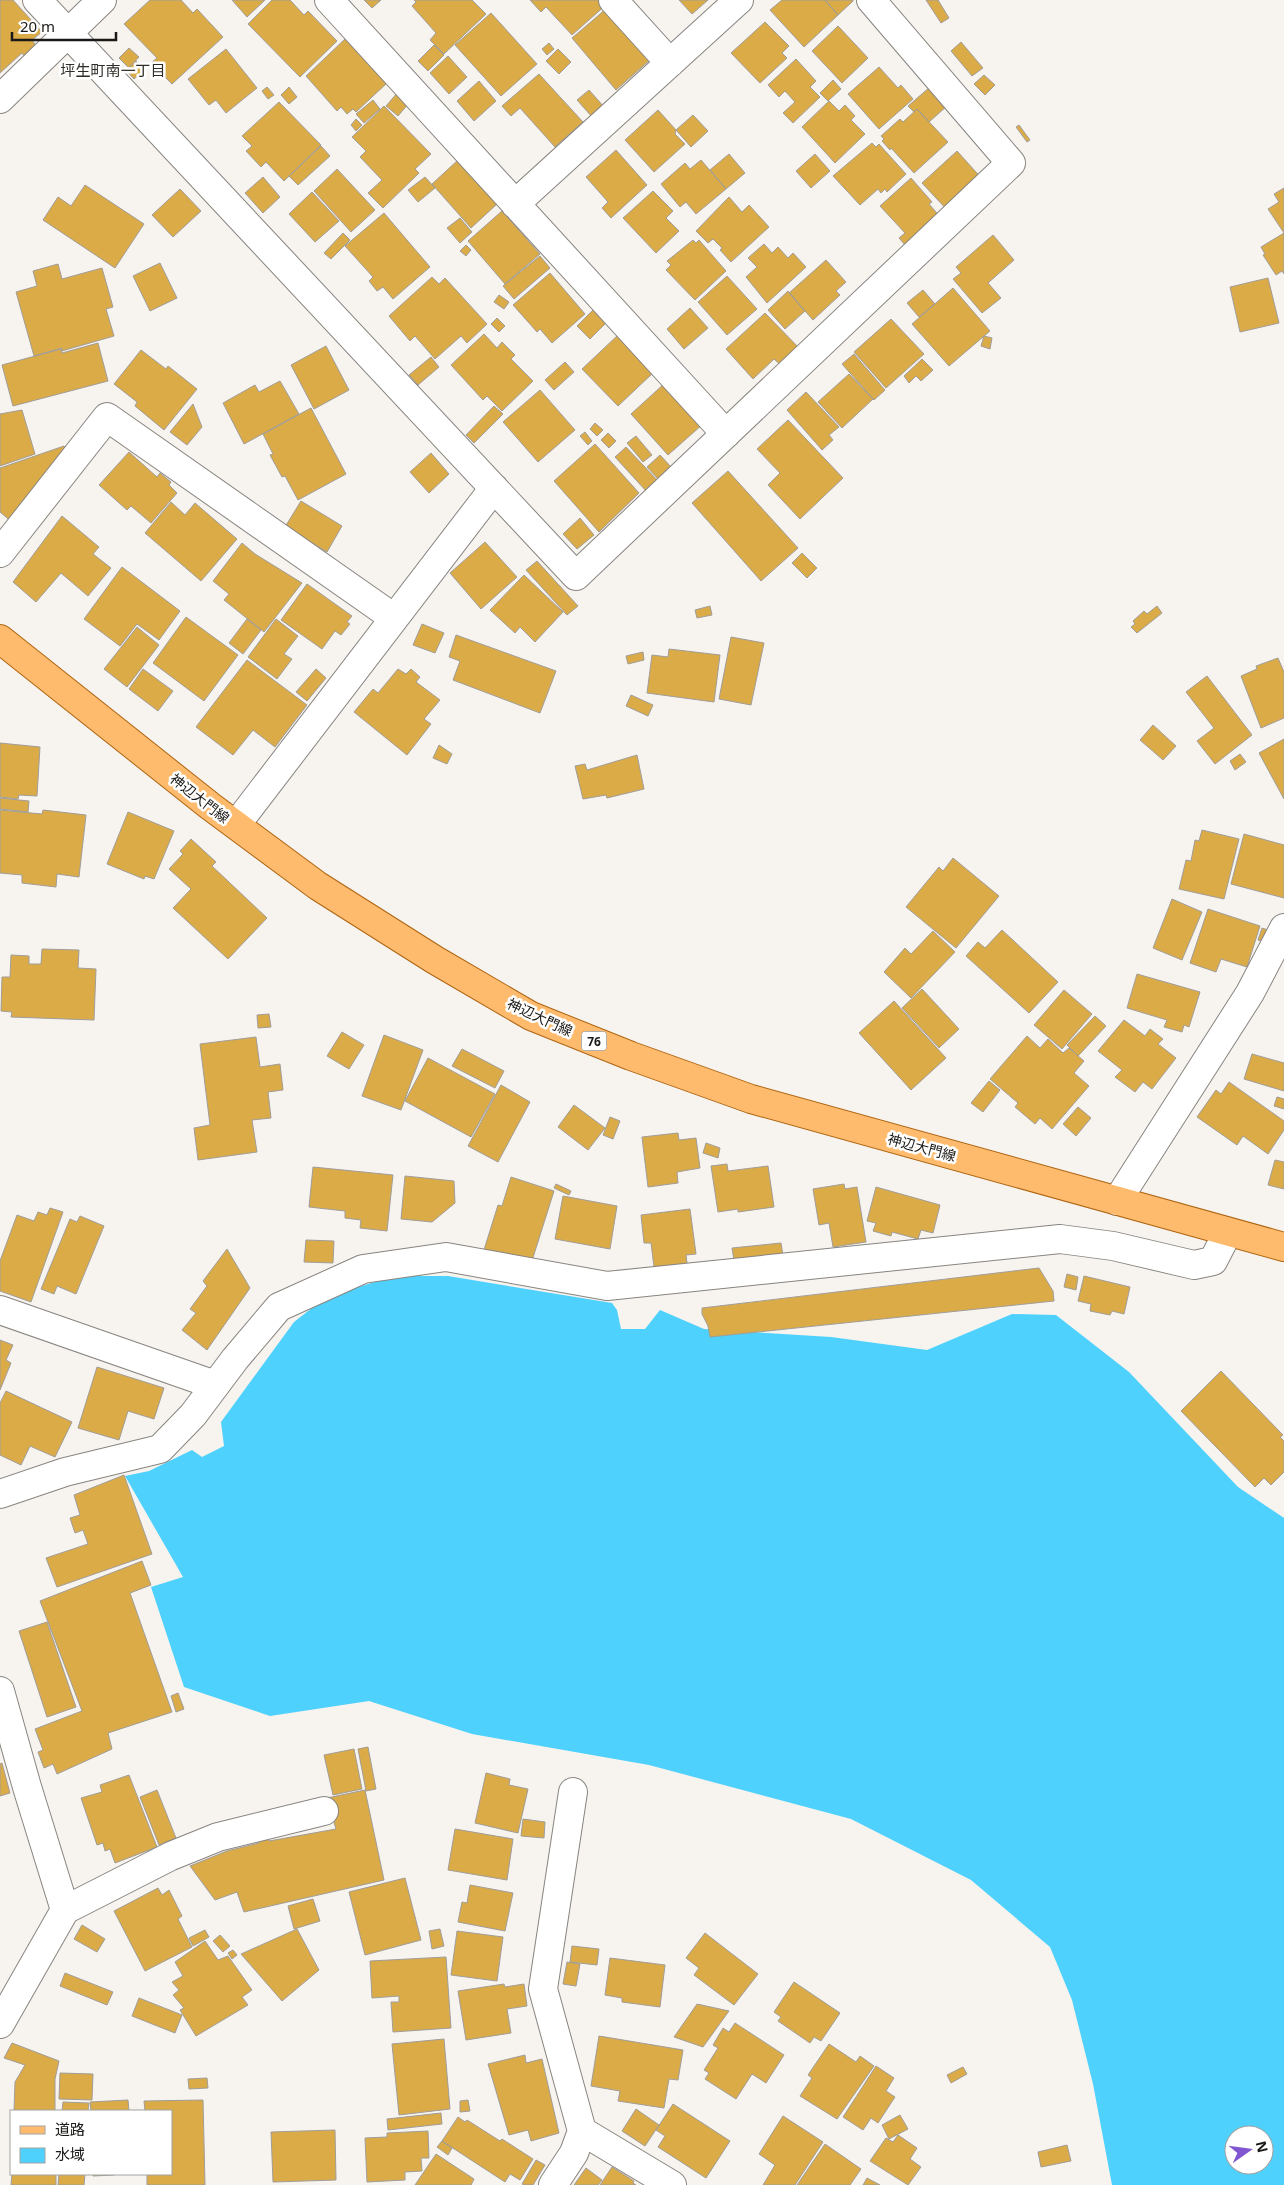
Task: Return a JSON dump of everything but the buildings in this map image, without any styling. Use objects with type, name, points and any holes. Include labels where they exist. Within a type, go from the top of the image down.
[{"type":"main road","name":"神辺大門線","points":[[0,639],[236,825],[318,886],[435,960],[531,1016],[631,1056],[751,1099],[1284,1247]]},
{"type":"street","points":[[37,0],[576,576],[1011,163],[872,0]]},
{"type":"street","points":[[0,99],[102,0]]},
{"type":"street","points":[[328,0],[726,434]]},
{"type":"street","points":[[613,0],[670,63]]},
{"type":"street","points":[[515,204],[739,0]]},
{"type":"street","points":[[0,553],[107,417],[394,618]]},
{"type":"street","points":[[236,825],[494,488]]},
{"type":"street","points":[[1117,1200],[1250,993],[1284,928]]},
{"type":"street","points":[[0,1494],[65,1472],[160,1449],[193,1415],[279,1306],[363,1269],[446,1257],[607,1286],[1060,1239],[1113,1246],[1194,1266],[1213,1261],[1228,1232]]},
{"type":"street","points":[[0,1310],[215,1385]]},
{"type":"street","points":[[0,1691],[27,1788],[65,1910]]},
{"type":"street","points":[[553,2185],[574,2153],[582,2131],[544,1989],[574,1792]]},
{"type":"street","points":[[0,2024],[65,1910],[164,1859],[218,1837],[324,1811]]},
{"type":"street","points":[[582,2131],[672,2185]]},
{"type":"water","points":[[394,1276],[448,1276],[612,1303],[617,1310],[621,1329],[645,1329],[660,1310],[704,1329],[831,1337],[927,1350],[1012,1314],[1056,1315],[1129,1372],[1238,1487],[1284,1518],[1284,2185],[1112,2185],[1093,2084],[1072,2000],[1050,1947],[971,1880],[851,1819],[649,1765],[472,1734],[369,1701],[270,1716],[184,1687],[151,1587],[183,1577],[125,1476],[149,1471],[192,1450],[202,1457],[224,1446],[221,1422],[294,1322],[326,1297]]},
{"type":"district","name":"坪生町南一丁目","points":[[113,70]]}]
